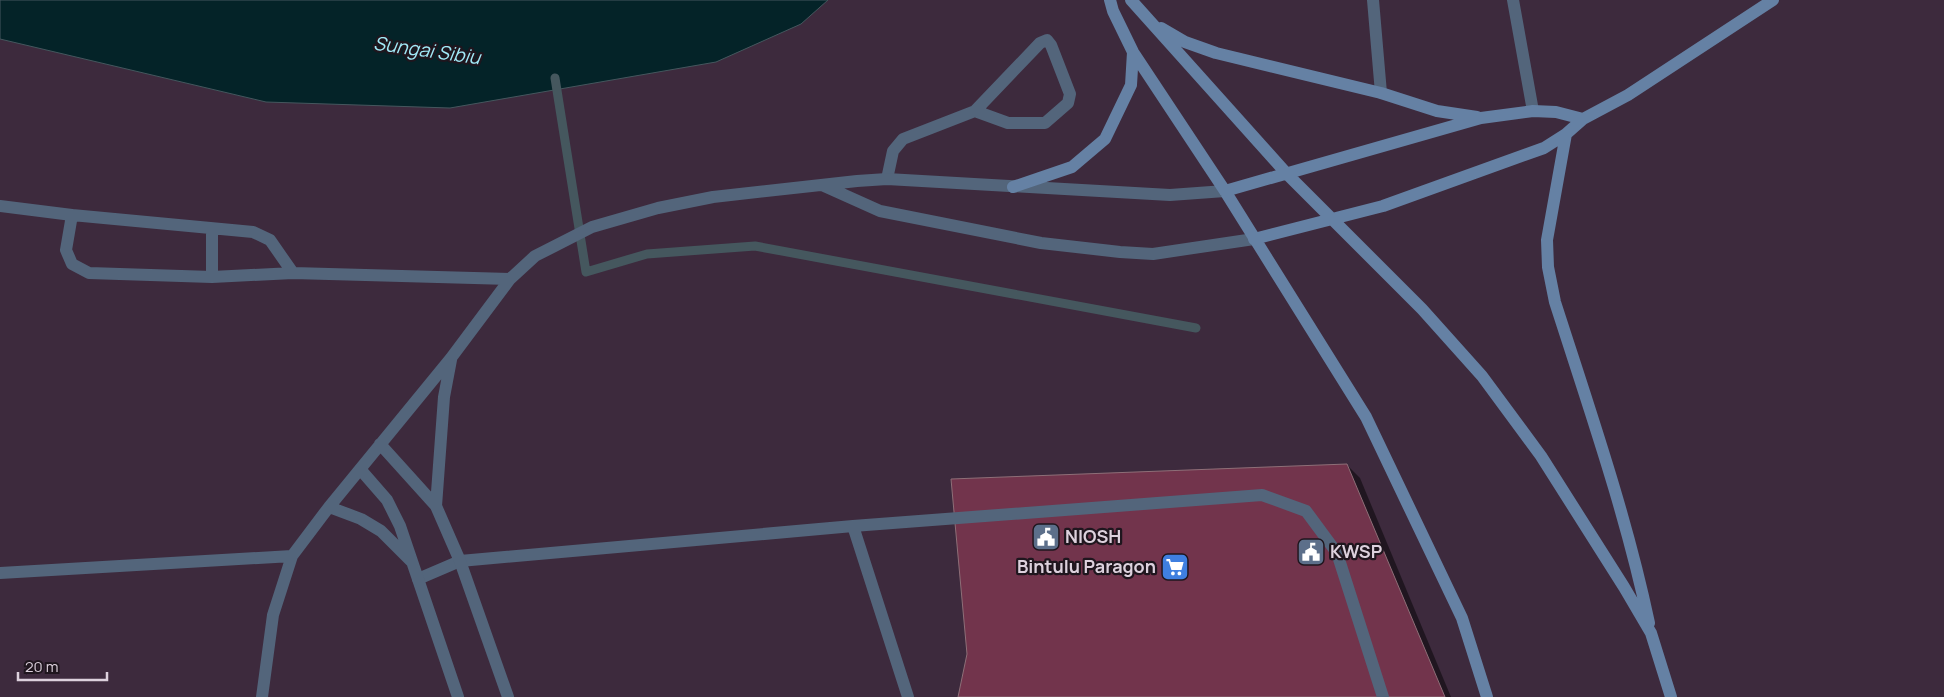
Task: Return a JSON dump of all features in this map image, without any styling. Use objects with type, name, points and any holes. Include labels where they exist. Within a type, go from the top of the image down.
[{"type":"main road","points":[[1110,0],[1113,11],[1133,52],[1224,190],[1366,417],[1462,618],[1487,697]]},
{"type":"main road","points":[[1131,0],[1287,174],[1422,309],[1482,376],[1541,456],[1651,633]]},
{"type":"main road","points":[[1254,239],[1383,206],[1544,148],[1566,134],[1583,118],[1628,94],[1773,0]]},
{"type":"main road","points":[[1150,21],[1185,42],[1216,53],[1381,93],[1437,110],[1481,118]]},
{"type":"main road","points":[[1013,187],[1072,166],[1105,139],[1131,85],[1133,52]]},
{"type":"main road","points":[[1224,190],[1287,174],[1481,118],[1533,111],[1556,112],[1583,118]]},
{"type":"main road","points":[[1566,134],[1547,240],[1548,267],[1555,302],[1626,528],[1651,633],[1671,697]]},
{"type":"street","points":[[1373,0],[1381,93]]},
{"type":"street","points":[[1513,0],[1533,111]]},
{"type":"street","points":[[887,179],[893,151],[903,140],[975,111],[1040,42],[1047,40],[1051,45],[1070,94],[1068,103],[1045,123],[1038,124],[1008,123],[975,111]]},
{"type":"street","points":[[262,697],[273,615],[292,556],[329,507],[451,358],[510,279],[535,256],[592,227],[658,208],[713,197],[857,181],[887,179],[1170,195],[1224,190]]},
{"type":"street","points":[[822,185],[880,211],[1041,243],[1153,254],[1254,239]]},
{"type":"street","points":[[0,206],[72,215],[253,232],[270,240],[293,273]]},
{"type":"street","points":[[72,215],[66,250],[72,264],[89,273],[212,277],[293,273],[510,279]]},
{"type":"street","points":[[212,229],[212,277]]},
{"type":"street","points":[[436,506],[444,396],[451,358]]},
{"type":"street","points":[[380,444],[436,506],[460,561],[508,697]]},
{"type":"street","points":[[360,469],[387,500],[400,526],[458,697]]},
{"type":"street","points":[[418,579],[460,561],[853,526],[1262,494],[1306,512],[1337,553],[1383,697]]},
{"type":"street","points":[[329,507],[361,519],[381,531],[414,564]]},
{"type":"street","points":[[853,526],[908,697]]},
{"type":"street","points":[[0,573],[292,556]]},
{"type":"water","name":"Sungai Sibiu","points":[[0,0],[828,0],[801,24],[716,62],[450,108],[266,102],[0,39]]},
{"type":"building","name":"Bintulu Paragon","points":[[1347,464],[1445,697],[958,697],[967,654],[951,479]]},
{"type":"waterway","points":[[555,78],[586,272],[647,254],[755,246],[1196,328]]},
{"type":"place","name":"NIOSH","points":[[1046,537]]},
{"type":"place","name":"KWSP","points":[[1311,552]]},
{"type":"place","name":"Bintulu Paragon","points":[[1175,567]]}]
